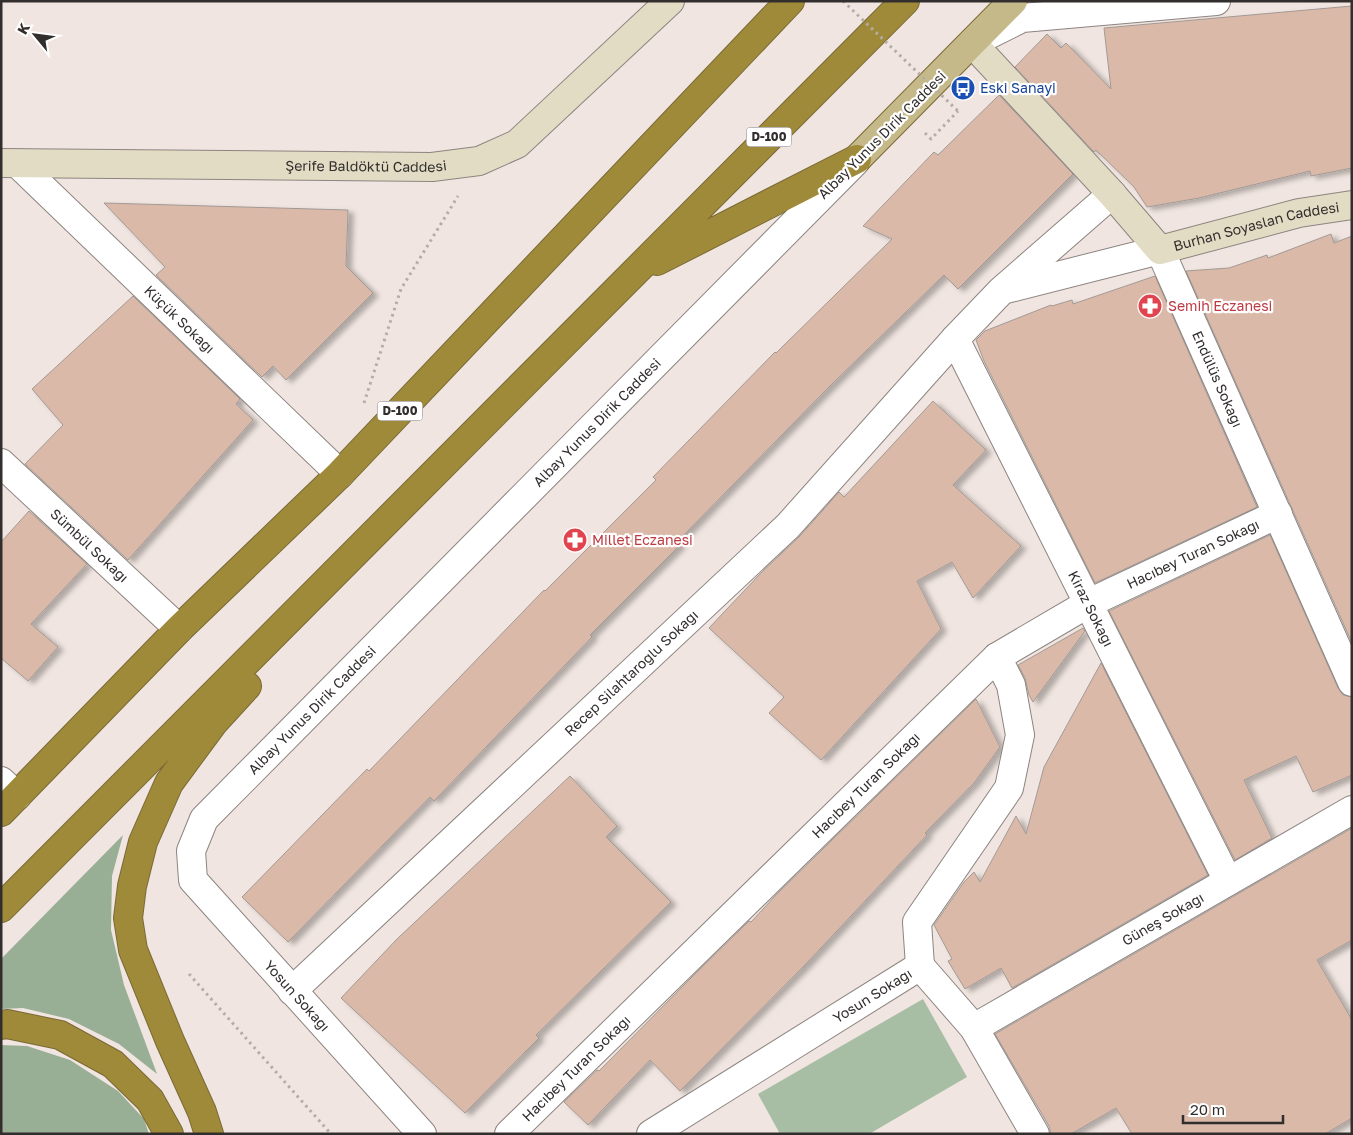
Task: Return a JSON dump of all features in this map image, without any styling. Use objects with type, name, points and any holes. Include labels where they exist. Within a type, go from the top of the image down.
[{"type":"highway","name":"D-100","points":[[7,796],[340,474],[790,1]]},
{"type":"highway","name":"D-100","points":[[1,908],[905,1]]},
{"type":"highway","points":[[633,273],[857,159]]},
{"type":"highway","points":[[209,1134],[202,1112],[132,950],[128,918],[132,886],[143,842],[168,783],[214,722],[442,466]]},
{"type":"highway","points":[[1,1025],[7,1024],[60,1035],[113,1064],[150,1100],[169,1134]]},
{"type":"main road","name":"Şerife Baldöktü Caddesi","points":[[10,164],[432,167],[479,161],[517,144],[670,1]]},
{"type":"main road","name":"Albay Yunus Dirik Caddesi","points":[[857,159],[1013,1]]},
{"type":"main road","name":"Endülüs Sokağı","points":[[972,43],[1112,194],[1160,250]]},
{"type":"main road","name":"Burhan Soyaslan Caddesi","points":[[1160,250],[1299,213],[1352,205]]},
{"type":"street","points":[[972,43],[1022,18],[1216,1]]},
{"type":"street","name":"Albay Yunus Dirik Caddesi","points":[[191,850],[204,819],[857,159]]},
{"type":"street","name":"Küçük Sokağı","points":[[10,164],[340,474]]},
{"type":"street","points":[[1002,290],[1112,194]]},
{"type":"street","points":[[1002,290],[1160,250]]},
{"type":"street","name":"Endülüs Sokağı","points":[[1160,250],[1352,682]]},
{"type":"street","name":"Recep Silahtaroğlu Sokağı","points":[[292,991],[788,526],[955,339],[1002,290]]},
{"type":"street","name":"Kiraz Sokağı","points":[[955,339],[1228,881]]},
{"type":"street","name":"Sümbül Sokağı","points":[[1,463],[179,629]]},
{"type":"street","name":"Hacıbey Turan Sokağı","points":[[509,1134],[997,657],[1089,602],[1278,514]]},
{"type":"street","points":[[920,966],[917,922],[1009,788],[1020,735],[1010,685],[997,657]]},
{"type":"street","name":"Güneş Sokağı","points":[[974,1028],[1352,810]]},
{"type":"street","name":"Yosun Sokağı","points":[[191,850],[193,880],[422,1134]]},
{"type":"street","name":"Yosun Sokağı","points":[[651,1134],[920,966],[974,1028],[1035,1134]]},
{"type":"path","points":[[843,1],[958,111]]},
{"type":"path","points":[[362,409],[401,289],[479,161]]},
{"type":"path","points":[[189,974],[331,1134]]},
{"type":"green space","points":[[123,835],[112,876],[111,930],[124,985],[157,1074],[119,1044],[69,1019],[23,1008],[1,1009],[1,959]]},
{"type":"green space","points":[[923,999],[967,1077],[869,1134],[780,1134],[758,1094]]},
{"type":"green space","points":[[1,1045],[27,1046],[70,1060],[118,1091],[144,1119],[149,1134],[1,1134]]},
{"type":"building","points":[[1352,6],[1352,168],[1311,176],[1310,171],[1199,198],[1147,207],[1134,187],[1096,150],[1094,152],[1015,67],[1047,34],[1061,48],[1066,43],[1111,89],[1104,28]]},
{"type":"building","points":[[999,95],[1073,174],[958,289],[944,275],[830,386],[677,542],[680,545],[590,635],[592,637],[434,801],[430,797],[288,942],[242,897],[367,769],[369,771],[544,590],[656,480],[653,477],[775,352],[892,239],[863,226],[934,152],[938,155]]},
{"type":"building","points":[[104,203],[348,210],[346,266],[373,293],[286,380],[273,366],[262,377],[156,275],[165,267]]},
{"type":"building","points":[[1331,234],[1334,243],[1352,236],[1352,643],[1186,271],[1229,268],[1267,255],[1268,258]]},
{"type":"building","points":[[1155,276],[1257,507],[1095,583],[984,361],[976,340],[985,331],[1051,305],[1072,300],[1073,304]]},
{"type":"building","points":[[133,296],[240,399],[236,404],[253,420],[128,560],[25,464],[63,425],[32,389]]},
{"type":"building","points":[[933,401],[986,450],[953,485],[1021,546],[973,598],[952,562],[917,581],[941,629],[821,760],[769,713],[784,697],[709,628],[760,574],[800,536],[839,492],[844,497]]},
{"type":"building","points":[[29,511],[87,564],[31,624],[58,647],[28,681],[1,658],[1,542]]},
{"type":"building","points":[[1270,535],[1338,688],[1343,695],[1352,697],[1352,775],[1313,792],[1296,756],[1244,780],[1272,838],[1235,860],[1109,611]]},
{"type":"building","points":[[1083,628],[1085,631],[1033,702],[1029,695],[1025,678],[1018,665]]},
{"type":"building","points":[[1101,663],[1208,875],[1012,988],[1001,968],[965,989],[948,961],[952,959],[934,925],[964,882],[974,872],[980,882],[1016,816],[1026,834],[1044,767]]},
{"type":"building","points":[[976,699],[1000,747],[974,783],[925,833],[927,835],[804,966],[680,1091],[650,1060],[588,1125],[564,1102],[597,1070],[599,1071],[692,977],[749,921],[751,922],[776,895]]},
{"type":"building","points":[[570,776],[617,826],[606,837],[671,902],[536,1035],[539,1038],[465,1113],[341,998],[397,939]]},
{"type":"building","points":[[1352,828],[1352,940],[1317,960],[1352,1020],[1352,1118],[1325,1134],[1132,1134],[1116,1108],[1071,1134],[1051,1134],[1049,1126],[995,1034]]},
{"type":"place","name":"Eski Sanayi","points":[[963,88]]},
{"type":"place","name":"Semih Eczanesi","points":[[1150,306]]},
{"type":"place","name":"Millet Eczanesi","points":[[575,540]]}]
